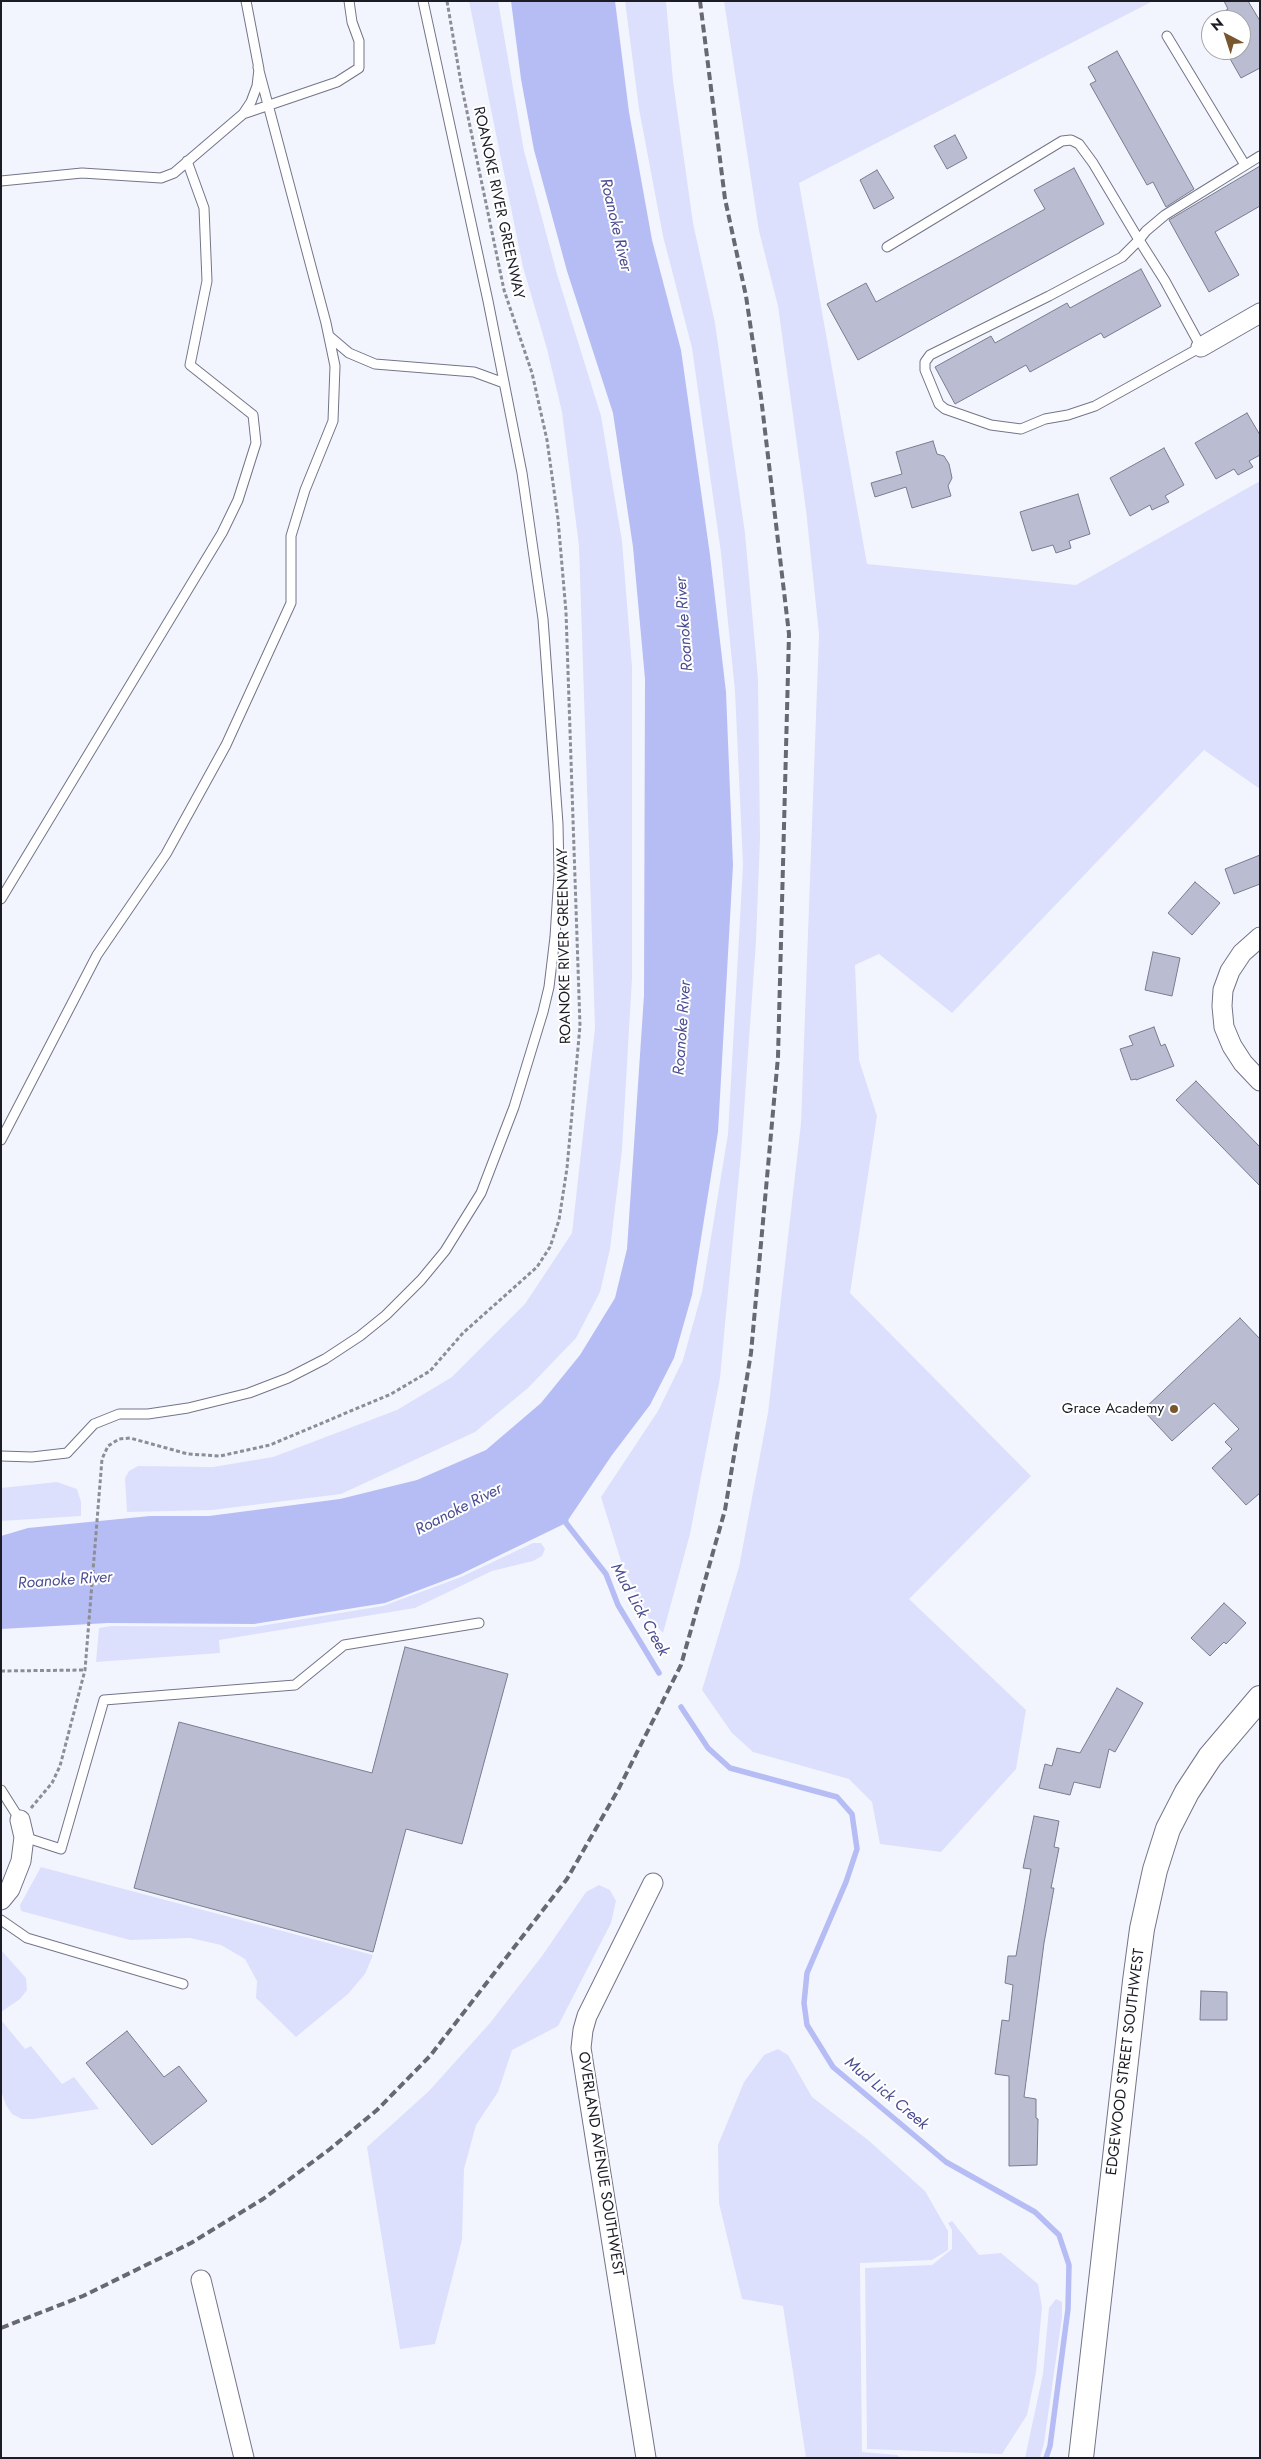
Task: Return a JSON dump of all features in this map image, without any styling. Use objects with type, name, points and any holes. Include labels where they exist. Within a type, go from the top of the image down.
[{"type":"street","points":[[1201,347],[1260,313]]},
{"type":"street","points":[[1260,937],[1242,953],[1230,970],[1223,990],[1222,1006],[1224,1027],[1232,1046],[1243,1063],[1260,1081]]},
{"type":"street","name":"EDGEWOOD STREET SOUTHWEST","points":[[1081,2458],[1142,1929],[1168,1830],[1187,1792],[1210,1757],[1260,1698]]},
{"type":"street","points":[[1,1900],[10,1889],[21,1861],[22,1828]]},
{"type":"street","name":"OVERLAND AVENUE SOUTHWEST","points":[[646,2458],[581,2048],[587,2016],[652,1883]]},
{"type":"street","points":[[201,2280],[244,2458]]},
{"type":"lane","points":[[1,1140],[97,955],[166,854],[221,753],[273,646],[291,603],[291,536],[305,490],[333,420],[335,366],[329,336],[258,67],[246,1]]},
{"type":"lane","points":[[243,114],[337,82],[359,68],[359,42],[352,22],[349,1]]},
{"type":"lane","points":[[1,1456],[32,1457],[67,1453],[94,1424],[119,1414],[148,1414],[188,1408],[249,1393],[288,1378],[325,1359],[360,1336],[386,1315],[421,1280],[445,1251],[481,1193],[514,1107],[547,995],[555,937],[559,874],[558,824],[543,619],[522,473],[423,1]]},
{"type":"lane","points":[[1167,36],[1245,165]]},
{"type":"lane","points":[[1,181],[82,173],[161,178],[174,173],[243,114],[251,102],[257,86],[258,67]]},
{"type":"lane","points":[[887,247],[1062,140],[1071,140],[1080,144],[1139,240],[1165,281],[1201,347],[1095,406],[1068,415],[1045,419],[1021,429],[991,425],[945,409],[939,404],[925,370],[925,362],[930,355],[1050,296],[1122,257],[1139,240],[1165,215],[1260,156]]},
{"type":"lane","points":[[1,898],[222,533],[238,500],[256,443],[253,416],[190,365],[207,281],[204,208],[187,161]]},
{"type":"lane","points":[[329,336],[349,353],[375,364],[474,372],[504,383]]},
{"type":"lane","points":[[1,1790],[22,1828],[61,1849],[104,1700],[295,1684],[344,1645],[479,1623]]},
{"type":"lane","points":[[1,1920],[27,1938],[183,1984]]},
{"type":"path","name":"ROANOKE RIVER GREENWAY","points":[[22,1828],[60,1766],[85,1670],[104,1452],[119,1439],[141,1440],[168,1450],[188,1454],[220,1456],[270,1444],[391,1394],[430,1371],[463,1333],[537,1267],[550,1248],[559,1220],[567,1168],[580,1026],[566,612],[558,519],[547,440],[532,373],[504,290],[446,1]]},
{"type":"path","points":[[1,1671],[85,1670]]},
{"type":"shaded area","points":[[469,1],[498,1],[524,151],[557,274],[601,416],[622,541],[632,667],[632,978],[622,1150],[610,1249],[600,1292],[576,1338],[528,1388],[475,1432],[341,1494],[212,1510],[127,1512],[125,1478],[129,1471],[138,1466],[213,1467],[273,1457],[397,1410],[452,1377],[525,1304],[572,1233],[595,1028],[579,546],[562,412],[547,349],[523,267]]},
{"type":"shaded area","points":[[625,1],[666,1],[673,81],[693,223],[715,323],[745,533],[758,679],[760,839],[756,941],[741,1153],[720,1378],[690,1534],[663,1633],[646,1615],[621,1561],[601,1497],[658,1411],[683,1360],[702,1292],[728,1134],[743,865],[735,691],[721,553],[692,348],[663,236],[639,109]]},
{"type":"shaded area","points":[[724,1],[1153,1],[799,183],[867,564],[1076,585],[1260,481],[1260,789],[1204,750],[952,1013],[879,954],[855,965],[859,1060],[877,1116],[850,1293],[1031,1476],[909,1599],[1026,1710],[1016,1769],[941,1852],[880,1844],[872,1802],[849,1779],[753,1752],[732,1733],[702,1690],[739,1567],[768,1413],[801,1123],[819,634],[806,510],[778,306],[759,231]]},
{"type":"shaded area","points":[[57,1482],[77,1489],[81,1502],[81,1516],[1,1521],[1,1488]]},
{"type":"shaded area","points":[[533,1543],[541,1543],[545,1549],[542,1556],[533,1561],[492,1571],[415,1608],[219,1640],[220,1653],[96,1662],[99,1628],[111,1626],[254,1627],[383,1606],[461,1577]]},
{"type":"shaded area","points":[[41,1867],[373,1955],[365,1974],[348,1994],[296,2037],[256,1998],[257,1981],[245,1959],[221,1945],[190,1938],[130,1940],[21,1911],[20,1905]]},
{"type":"shaded area","points":[[599,1885],[610,1890],[616,1901],[611,1923],[558,2026],[512,2050],[498,2092],[476,2125],[464,2169],[462,2240],[435,2344],[400,2349],[367,2147],[429,2091],[490,2023],[542,1956],[586,1892]]},
{"type":"shaded area","points":[[1,1950],[26,1978],[27,1990],[20,1999],[1,2012]]},
{"type":"shaded area","points":[[1,2020],[25,2049],[31,2046],[62,2084],[74,2077],[99,2109],[33,2119],[22,2119],[12,2114],[6,2105],[1,2091]]},
{"type":"shaded area","points":[[778,2049],[788,2055],[812,2097],[868,2140],[925,2191],[948,2231],[948,2250],[932,2260],[860,2263],[862,2452],[897,2455],[901,2458],[806,2458],[783,2306],[742,2299],[719,2203],[718,2145],[744,2082],[764,2055]]},
{"type":"shaded area","points":[[952,2221],[979,2255],[1001,2253],[1038,2284],[1042,2307],[1036,2372],[1027,2415],[1002,2454],[867,2449],[865,2268],[932,2265],[952,2249],[952,2230],[948,2223]]},
{"type":"shaded area","points":[[1056,2299],[1062,2302],[1062,2317],[1044,2443],[1040,2458],[1025,2458],[1043,2374],[1049,2308]]},
{"type":"water","name":"Roanoke River","points":[[511,1],[615,1],[629,112],[652,240],[681,350],[710,555],[726,692],[733,865],[718,1132],[692,1295],[674,1358],[650,1405],[612,1455],[566,1523],[459,1575],[385,1603],[254,1624],[108,1623],[1,1629],[1,1536],[28,1528],[150,1516],[209,1516],[340,1499],[417,1480],[486,1450],[541,1403],[580,1355],[615,1298],[627,1249],[644,995],[645,679],[633,547],[613,413],[567,271],[534,150],[521,79]]},
{"type":"building","points":[[1224,1],[1248,1],[1260,21],[1260,68],[1241,78],[1231,60],[1251,60],[1251,10],[1226,10],[1228,9]]},
{"type":"building","points":[[1117,51],[1194,189],[1166,207],[1153,182],[1147,185],[1090,84],[1096,81],[1088,67]]},
{"type":"building","points":[[955,135],[967,158],[947,169],[934,146]]},
{"type":"building","points":[[1260,166],[1260,206],[1215,232],[1239,275],[1209,292],[1169,220]]},
{"type":"building","points":[[1074,168],[1104,224],[858,360],[827,304],[866,283],[876,302],[955,259],[1045,209],[1034,190]]},
{"type":"building","points":[[877,170],[894,198],[874,209],[860,180]]},
{"type":"building","points":[[1141,269],[1161,306],[1104,338],[1101,333],[1030,372],[1026,365],[955,404],[935,367],[991,336],[995,343],[1067,303],[1070,308]]},
{"type":"building","points":[[1247,413],[1260,435],[1260,455],[1249,461],[1253,467],[1238,475],[1234,469],[1216,479],[1195,443]]},
{"type":"building","points":[[933,441],[937,454],[944,456],[949,464],[952,478],[948,486],[951,496],[912,508],[906,487],[875,497],[871,483],[902,474],[896,452]]},
{"type":"building","points":[[1164,448],[1184,485],[1165,496],[1169,502],[1152,510],[1150,505],[1130,516],[1110,478]]},
{"type":"building","points":[[1078,494],[1090,534],[1069,541],[1071,548],[1056,553],[1053,545],[1032,551],[1020,512]]},
{"type":"building","points":[[1260,855],[1260,884],[1234,894],[1225,869]]},
{"type":"building","points":[[1195,882],[1220,903],[1192,935],[1168,913]]},
{"type":"building","points":[[1153,952],[1180,958],[1172,996],[1145,990]]},
{"type":"building","points":[[1154,1027],[1161,1046],[1165,1044],[1174,1066],[1136,1080],[1131,1080],[1120,1049],[1133,1045],[1129,1036]]},
{"type":"building","points":[[1196,1081],[1260,1147],[1260,1186],[1176,1100]]},
{"type":"building","points":[[1240,1318],[1260,1339],[1260,1493],[1246,1505],[1212,1468],[1232,1449],[1225,1442],[1239,1429],[1214,1403],[1172,1441],[1143,1410]]},
{"type":"building","points":[[1224,1603],[1246,1623],[1226,1644],[1224,1642],[1210,1656],[1191,1638]]},
{"type":"building","points":[[405,1647],[508,1674],[462,1844],[406,1829],[373,1952],[134,1888],[179,1722],[372,1773]]},
{"type":"building","points":[[1117,1688],[1143,1703],[1115,1752],[1109,1749],[1100,1788],[1074,1782],[1070,1795],[1039,1788],[1045,1764],[1052,1766],[1057,1748],[1080,1753]]},
{"type":"building","points":[[1034,1816],[1059,1821],[1054,1847],[1059,1848],[1051,1888],[1054,1888],[1044,1943],[1024,2097],[1036,2099],[1036,2118],[1038,2119],[1037,2165],[1009,2166],[1009,2076],[995,2074],[1002,2020],[1009,2021],[1013,1985],[1005,1983],[1008,1956],[1016,1956],[1031,1869],[1023,1868]]},
{"type":"building","points":[[1201,1991],[1227,1992],[1227,2020],[1200,2020]]},
{"type":"building","points":[[127,2031],[164,2077],[179,2066],[207,2101],[152,2145],[86,2063]]},
{"type":"waterway","name":"Mud Lick Creek","points":[[565,1515],[566,1523],[606,1574],[618,1605],[659,1673]]},
{"type":"waterway","name":"Mud Lick Creek","points":[[681,1707],[708,1748],[730,1768],[837,1797],[852,1814],[857,1849],[846,1882],[807,1973],[804,2003],[807,2025],[833,2067],[946,2162],[1035,2212],[1059,2235],[1069,2265],[1068,2309],[1050,2446],[1046,2458]]},
{"type":"railway","points":[[1,2328],[83,2296],[191,2243],[263,2199],[330,2149],[377,2110],[430,2056],[567,1879],[618,1790],[681,1665],[725,1510],[751,1353],[778,1057],[789,634],[761,397],[746,296],[725,199],[700,1]]},
{"type":"place","name":"Grace Academy","points":[[1174,1409]]}]
